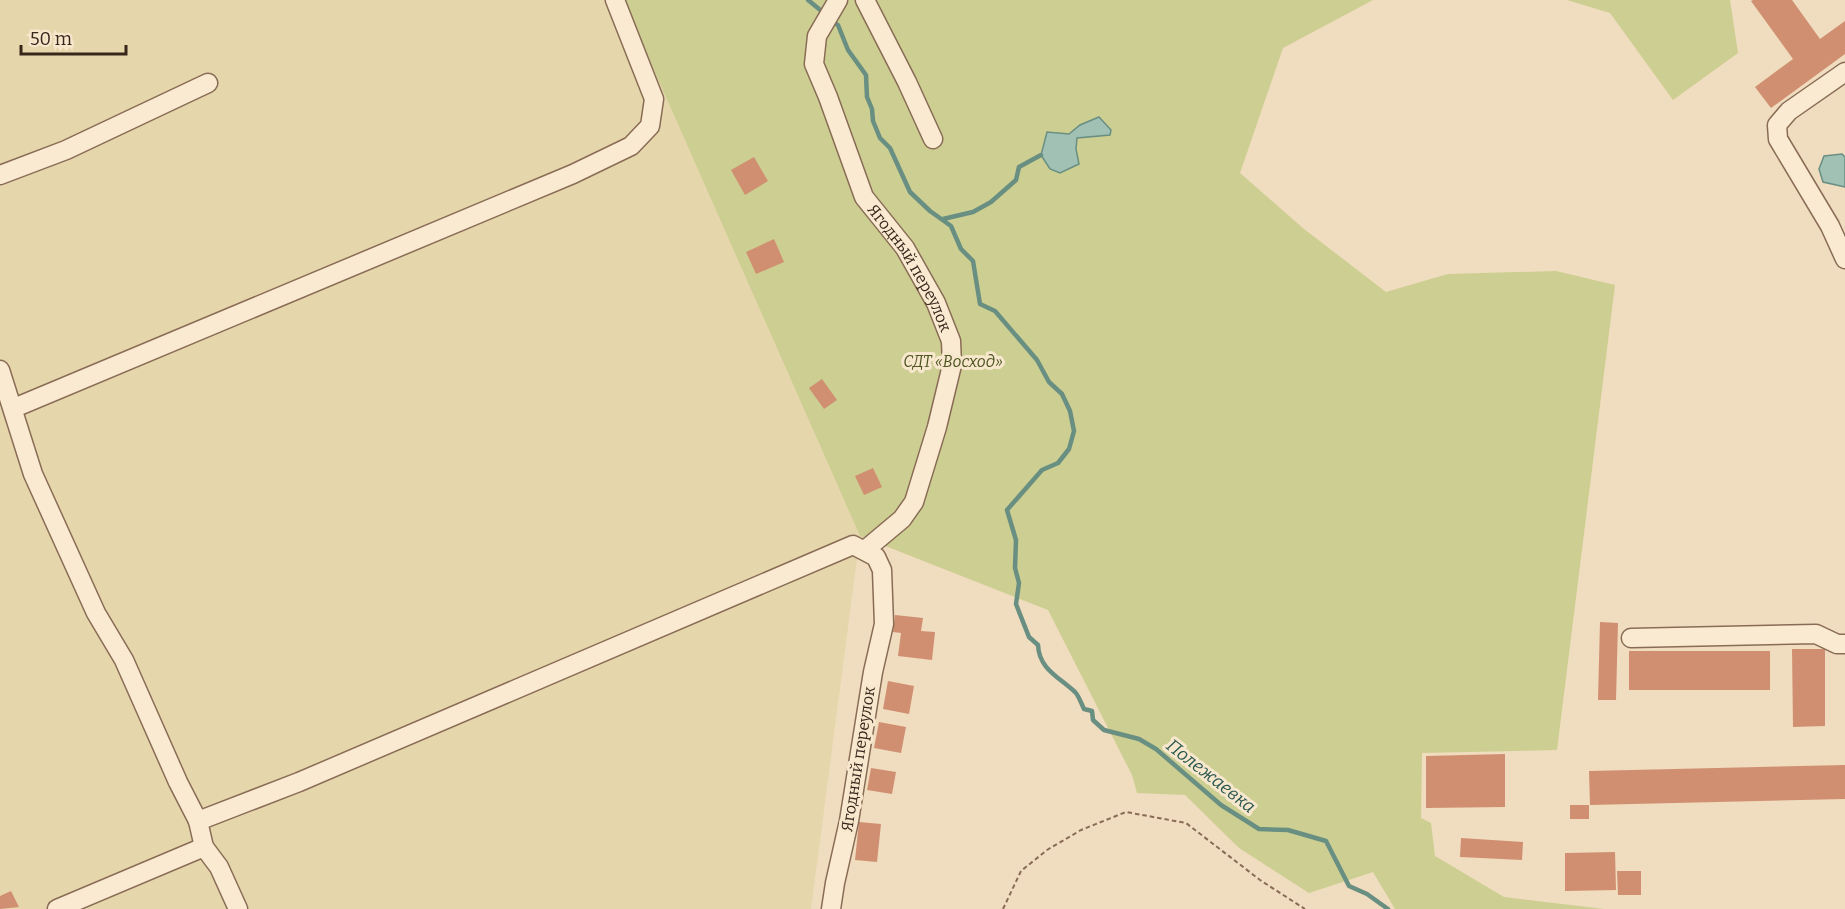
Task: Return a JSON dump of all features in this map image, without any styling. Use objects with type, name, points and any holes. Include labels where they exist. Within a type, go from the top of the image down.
[{"type":"lane","points":[[14,408],[573,174],[631,146],[650,126],[654,99],[615,0]]},
{"type":"lane","name":"Ягодный переулок","points":[[831,909],[849,821],[873,672],[884,624],[882,570],[876,557],[865,550],[902,519],[914,502],[937,427],[952,365],[951,341],[936,303],[905,249],[864,197],[814,64],[817,36],[838,0]]},
{"type":"lane","points":[[864,0],[907,82],[933,139]]},
{"type":"lane","points":[[1845,72],[1789,111],[1777,125],[1778,139],[1830,226],[1845,259]]},
{"type":"lane","points":[[0,175],[66,150],[208,82]]},
{"type":"lane","points":[[0,370],[14,408],[33,474],[60,536],[96,613],[124,660],[178,782],[198,821],[204,847],[219,867],[238,909]]},
{"type":"lane","points":[[198,821],[299,782],[853,545],[865,550]]},
{"type":"lane","points":[[1631,638],[1816,634],[1837,644],[1845,644]]},
{"type":"lane","points":[[57,909],[204,847]]},
{"type":"path","points":[[1003,909],[1021,871],[1047,850],[1081,830],[1126,812],[1186,824],[1260,880],[1305,909]]},
{"type":"shaded area","points":[[0,0],[623,0],[860,536],[811,909],[0,909]]},
{"type":"shaded area","points":[[1099,117],[1111,130],[1110,135],[1077,138],[1076,149],[1079,164],[1060,173],[1050,169],[1041,155],[1047,132],[1069,134],[1080,125]]},
{"type":"shaded area","points":[[1842,154],[1845,157],[1845,187],[1823,182],[1819,169],[1824,156]]},
{"type":"green space","name":"СДТ «Восход»","points":[[623,0],[1373,0],[1283,48],[1240,173],[1304,229],[1386,292],[1448,274],[1556,271],[1615,285],[1557,750],[1422,753],[1421,818],[1431,823],[1435,856],[1504,897],[1604,909],[1395,909],[1373,872],[1309,893],[1239,848],[1185,795],[1137,793],[1132,775],[1048,610],[860,536]]},
{"type":"green space","points":[[1567,0],[1730,0],[1738,53],[1673,100],[1610,13]]},
{"type":"building","points":[[1792,0],[1820,39],[1845,21],[1845,54],[1771,108],[1755,87],[1793,59],[1751,1]]},
{"type":"building","points":[[754,157],[768,181],[745,195],[731,170]]},
{"type":"building","points":[[774,239],[784,262],[756,274],[746,252]]},
{"type":"building","points":[[822,379],[837,400],[824,409],[809,388]]},
{"type":"building","points":[[873,468],[882,487],[864,495],[855,476]]},
{"type":"building","points":[[895,615],[923,618],[921,631],[935,632],[932,660],[898,656],[901,633],[893,632]]},
{"type":"building","points":[[1600,622],[1618,623],[1616,700],[1598,700]]},
{"type":"building","points":[[1792,649],[1825,649],[1825,726],[1793,727]]},
{"type":"building","points":[[1629,651],[1770,651],[1770,690],[1629,690]]},
{"type":"building","points":[[888,681],[914,686],[909,714],[883,709]]},
{"type":"building","points":[[879,722],[906,727],[901,753],[874,748]]},
{"type":"building","points":[[1505,754],[1505,807],[1426,808],[1426,756]]},
{"type":"building","points":[[1845,765],[1845,799],[1590,805],[1589,771]]},
{"type":"building","points":[[871,768],[896,772],[892,794],[867,790]]},
{"type":"building","points":[[1570,805],[1589,805],[1589,819],[1570,819]]},
{"type":"building","points":[[859,822],[881,824],[877,862],[855,860]]},
{"type":"building","points":[[1461,838],[1523,842],[1522,860],[1460,857]]},
{"type":"building","points":[[1615,852],[1616,890],[1565,891],[1565,853]]},
{"type":"building","points":[[1617,871],[1641,871],[1641,895],[1618,895]]},
{"type":"building","points":[[11,891],[19,907],[0,909],[0,896]]},
{"type":"waterway","name":"Полежаевка","points":[[808,0],[824,13]]},
{"type":"waterway","name":"Полежаевка","points":[[832,21],[838,25],[848,50],[866,75],[867,97],[872,109],[873,121],[880,138],[890,148],[910,192],[930,211],[951,226],[961,249],[973,261],[980,304],[995,311],[1037,360],[1049,382],[1062,394],[1070,411],[1074,431],[1069,449],[1058,463],[1042,470],[1007,510],[1016,540],[1015,568],[1019,583],[1016,604],[1029,637],[1038,645],[1042,660],[1051,672],[1076,694],[1084,709],[1092,711],[1093,720],[1104,730],[1139,739],[1156,749],[1221,805],[1259,829],[1288,830],[1326,841],[1349,886],[1367,894],[1388,909]]},
{"type":"waterway","name":"Полежаевка","points":[[943,219],[973,212],[991,202],[1016,180],[1019,167],[1041,155]]}]
